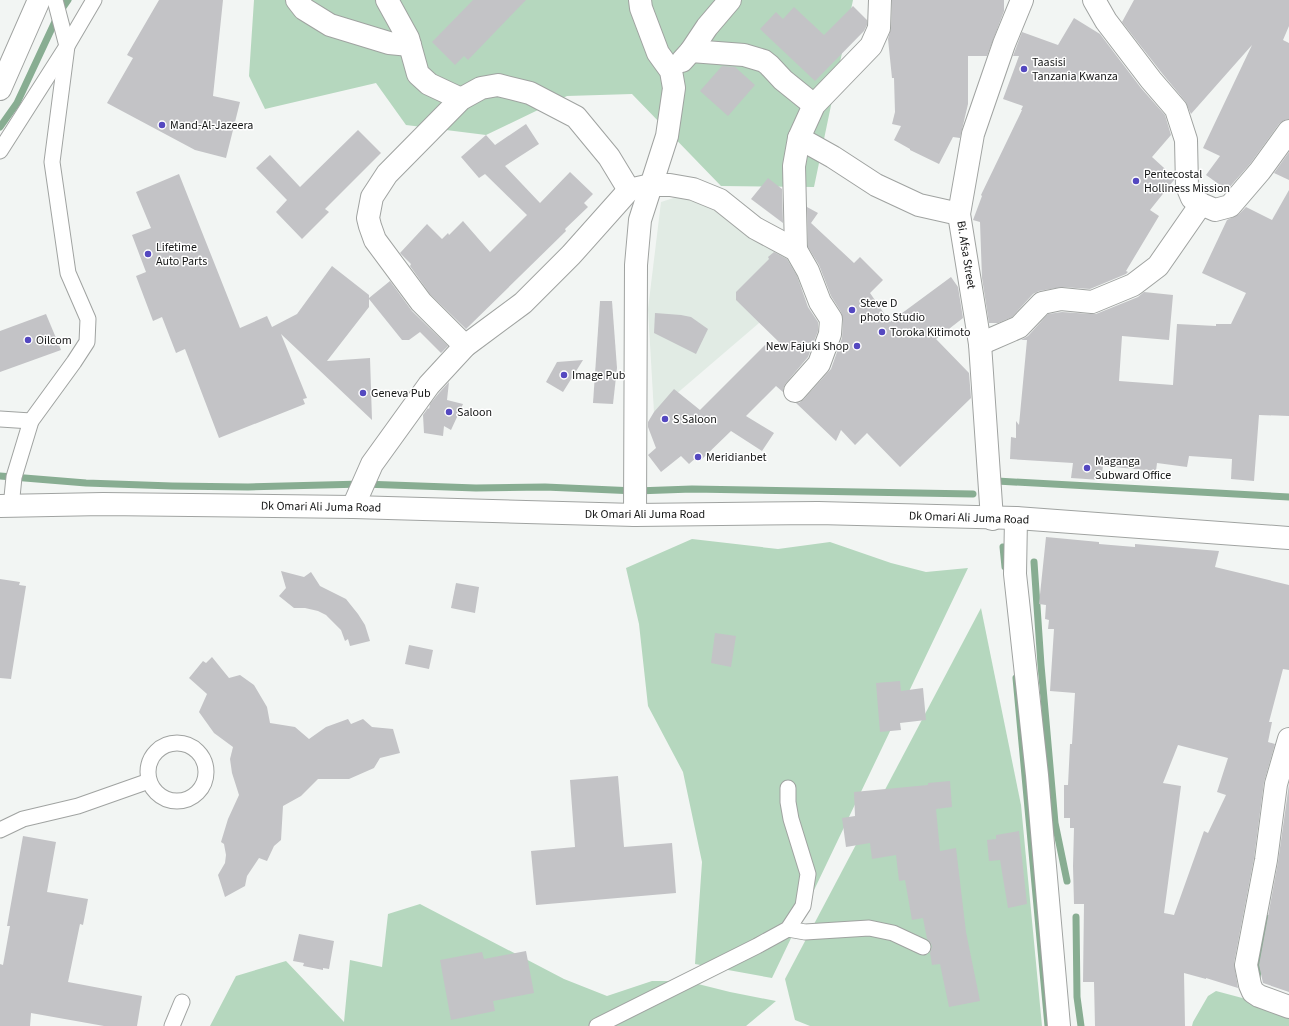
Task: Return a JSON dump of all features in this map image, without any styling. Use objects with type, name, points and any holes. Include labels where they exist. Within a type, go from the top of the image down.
[{"type":"street","points":[[0,89],[39,0]]},
{"type":"street","points":[[297,0],[304,9],[330,25],[389,43],[410,45]]},
{"type":"street","points":[[387,0],[408,38],[418,74],[429,84],[461,99]]},
{"type":"street","points":[[635,515],[636,264],[640,220],[667,136],[674,88],[671,71],[658,53],[641,8],[640,0]]},
{"type":"street","points":[[671,71],[691,51],[707,27],[730,0]]},
{"type":"street","points":[[795,391],[819,364],[830,334],[831,319],[820,302],[808,271],[796,250],[794,166],[799,138],[814,105],[871,46],[879,28],[880,0]]},
{"type":"street","name":"Bi. Afsa Street","points":[[992,519],[980,344],[959,214],[973,134],[1004,44],[1022,0]]},
{"type":"street","points":[[1094,0],[1106,21],[1151,80],[1176,109],[1186,140],[1187,186],[1192,198],[1201,204],[1216,210],[1230,206],[1260,171],[1289,131]]},
{"type":"street","points":[[691,51],[744,55],[764,62],[769,65],[783,80],[814,105]]},
{"type":"street","points":[[465,346],[421,302],[376,240],[368,218],[372,197],[387,174],[461,99],[481,88],[498,85],[530,93],[576,117],[609,157],[629,190]]},
{"type":"street","points":[[799,138],[833,157],[876,186],[919,205],[959,214]]},
{"type":"street","points":[[352,507],[372,464],[429,385],[465,346],[523,303],[571,254],[629,190],[651,185],[670,185],[693,189],[720,200],[755,228],[796,250]]},
{"type":"street","points":[[980,344],[1019,327],[1042,303],[1061,299],[1092,302],[1133,285],[1158,266],[1201,204]]},
{"type":"street","name":"Dk Omari Ali Juma Road","points":[[5,507],[103,504],[352,507],[635,515],[818,513],[992,519],[1016,518],[1289,538]]},
{"type":"street","points":[[1016,518],[1015,574],[1037,775],[1059,1026]]},
{"type":"street","points":[[1289,739],[1276,784],[1266,860],[1246,964],[1250,985],[1253,992],[1259,996],[1289,1007]]},
{"type":"lane","points":[[5,507],[31,421],[87,342],[88,320],[68,273],[52,162],[67,46],[55,0]]},
{"type":"lane","points":[[0,151],[67,46],[94,0]]},
{"type":"lane","points":[[0,419],[31,421]]},
{"type":"lane","points":[[0,830],[23,819],[78,806],[148,781]]},
{"type":"lane","points":[[597,1026],[788,929],[803,906],[808,874],[791,819],[788,802],[788,788]]},
{"type":"lane","points":[[788,929],[805,932],[869,928],[893,933],[923,947]]},
{"type":"lane","points":[[172,1026],[182,1002]]},
{"type":"shaded area","points":[[699,190],[782,249],[808,281],[654,413],[648,309],[661,202]]},
{"type":"green space","points":[[254,0],[853,0],[814,187],[721,186],[632,94],[567,96],[486,135],[406,125],[376,83],[265,109],[249,76]]},
{"type":"green space","points":[[692,539],[778,549],[830,542],[891,563],[926,572],[968,568],[772,978],[695,964],[702,862],[683,772],[648,706],[639,624],[626,568]]},
{"type":"green space","points":[[981,608],[1021,805],[1042,1026],[810,1026],[795,1020],[785,979]]},
{"type":"green space","points":[[420,904],[564,979],[607,996],[652,981],[686,981],[776,1001],[746,1026],[210,1026],[236,976],[286,961],[344,1022],[350,960],[382,967],[388,914]]},
{"type":"green space","points":[[1216,991],[1246,999],[1289,1007],[1289,1026],[1192,1026],[1208,996]]},
{"type":"building","points":[[159,0],[223,0],[213,96],[240,102],[226,158],[195,150],[107,103],[133,58],[127,55]]},
{"type":"building","points":[[473,0],[526,0],[468,60],[464,56],[455,65],[432,42]]},
{"type":"building","points":[[892,0],[1004,0],[1004,11],[987,56],[968,56],[968,104],[960,138],[953,137],[939,164],[910,150],[894,140],[901,126],[892,124],[895,112],[894,78],[892,78],[888,39],[891,28]]},
{"type":"building","points":[[1134,0],[1289,0],[1289,26],[1283,40],[1289,43],[1289,119],[1284,120],[1279,124],[1250,164],[1227,190],[1206,175],[1220,156],[1203,148],[1252,45],[1191,114],[1185,101],[1122,22]]},
{"type":"building","points":[[853,6],[867,20],[867,25],[864,31],[815,81],[760,29],[776,12],[783,19],[794,7],[824,35]]},
{"type":"building","points":[[1074,18],[1100,34],[1141,88],[1165,115],[1171,135],[1152,157],[1174,177],[1174,180],[1150,210],[1159,216],[1126,271],[1128,272],[1126,274],[1090,289],[1062,287],[1039,291],[1033,294],[1012,317],[998,323],[989,323],[982,278],[980,222],[973,220],[982,196],[981,195],[1023,106],[1003,99],[1019,56],[1013,56],[1022,32],[1058,45]]},
{"type":"building","points":[[722,66],[735,67],[755,85],[728,116],[700,91]]},
{"type":"building","points":[[526,124],[539,144],[505,166],[540,203],[570,172],[593,194],[584,203],[588,207],[565,229],[566,231],[466,329],[430,294],[410,266],[411,264],[400,253],[427,224],[442,239],[448,233],[449,235],[463,221],[490,252],[527,215],[485,174],[479,178],[461,157],[486,135],[495,145]]},
{"type":"building","points":[[358,130],[381,153],[325,209],[329,212],[302,239],[276,212],[287,200],[256,168],[270,155],[300,187]]},
{"type":"building","points":[[1289,152],[1289,180],[1274,173]]},
{"type":"building","points":[[179,174],[240,328],[267,316],[272,327],[297,314],[332,266],[369,295],[369,298],[390,281],[412,311],[448,346],[441,353],[420,332],[409,340],[402,340],[369,299],[369,307],[327,361],[370,358],[372,420],[281,334],[307,398],[303,399],[305,404],[219,438],[185,349],[176,353],[162,317],[153,321],[136,276],[146,272],[132,235],[151,228],[136,192]]},
{"type":"building","points":[[768,178],[782,189],[783,223],[751,199]]},
{"type":"building","points":[[1289,190],[1289,416],[1259,415],[1254,481],[1231,479],[1232,459],[1189,456],[1187,467],[1157,463],[1156,471],[1103,466],[1101,480],[1071,478],[1073,463],[1010,459],[1011,437],[1016,438],[1016,421],[1019,425],[1027,340],[1021,340],[1028,336],[1048,314],[1062,312],[1096,314],[1138,297],[1144,292],[1173,295],[1169,340],[1122,336],[1119,381],[1173,385],[1177,324],[1216,326],[1216,324],[1231,324],[1246,293],[1202,273],[1227,220],[1239,214],[1246,207],[1272,220]]},
{"type":"building","points":[[807,207],[818,213],[811,223],[854,263],[860,257],[883,280],[870,293],[890,322],[951,277],[958,287],[963,318],[936,339],[969,373],[971,398],[900,467],[867,433],[855,445],[841,430],[836,441],[796,403],[799,403],[804,399],[831,369],[842,338],[843,320],[841,312],[831,296],[819,265],[808,247]]},
{"type":"building","points":[[774,252],[787,259],[797,276],[808,307],[818,322],[818,331],[808,357],[786,383],[783,388],[783,392],[776,386],[746,416],[774,433],[762,451],[731,431],[701,460],[698,456],[689,464],[681,456],[661,472],[648,455],[656,448],[648,427],[648,422],[654,412],[674,389],[700,410],[768,342],[783,346],[736,300],[736,292]]},
{"type":"building","points":[[600,301],[612,301],[617,368],[613,404],[593,403]]},
{"type":"building","points":[[655,313],[691,317],[708,329],[696,354],[654,333]]},
{"type":"building","name":"Oilcom","points":[[46,314],[61,350],[0,372],[0,331]]},
{"type":"building","name":"Image Pub","points":[[583,360],[563,392],[546,382],[557,362]]},
{"type":"building","points":[[449,382],[447,400],[463,404],[451,430],[444,426],[443,436],[424,433],[423,415],[428,408],[429,409],[430,404]]},
{"type":"building","points":[[1046,537],[1135,547],[1135,544],[1219,551],[1215,567],[1289,585],[1289,670],[1283,669],[1269,722],[1272,722],[1268,742],[1275,744],[1264,782],[1254,858],[1234,963],[1238,988],[1184,973],[1185,1026],[1095,1026],[1094,982],[1083,982],[1084,904],[1074,904],[1074,828],[1070,828],[1070,818],[1064,818],[1064,785],[1068,785],[1075,693],[1050,691],[1054,629],[1048,629],[1049,620],[1045,619],[1046,605],[1039,604]],"holes":[[[1178,745],[1228,758],[1217,792],[1226,795],[1208,833],[1204,831],[1174,915],[1164,913],[1181,786],[1163,783]]]},
{"type":"building","points":[[281,571],[304,577],[311,572],[320,586],[346,599],[365,625],[370,641],[350,646],[348,639],[345,641],[341,630],[326,615],[318,611],[305,608],[294,608],[279,596],[286,588]]},
{"type":"building","points":[[0,579],[20,582],[19,585],[26,586],[11,679],[0,678]]},
{"type":"building","points":[[456,583],[479,587],[475,613],[451,608]]},
{"type":"building","points":[[715,633],[736,636],[731,667],[711,663]]},
{"type":"building","points":[[409,645],[433,650],[429,669],[405,664]]},
{"type":"building","points":[[212,657],[229,678],[240,675],[254,685],[267,707],[270,723],[295,727],[309,739],[326,727],[348,719],[351,724],[363,719],[372,727],[393,729],[400,753],[380,758],[374,768],[349,779],[318,779],[301,796],[283,806],[281,840],[274,846],[267,861],[259,858],[247,876],[245,886],[225,897],[218,875],[225,863],[226,855],[224,844],[221,842],[228,819],[239,795],[232,773],[230,759],[233,747],[214,733],[199,712],[207,694],[189,678],[203,661],[206,663]]},
{"type":"building","points":[[900,681],[901,691],[923,688],[926,720],[900,723],[901,730],[880,732],[876,683]]},
{"type":"building","points":[[618,776],[624,847],[672,843],[676,893],[536,905],[531,851],[575,847],[570,780]]},
{"type":"building","points":[[950,781],[952,807],[936,809],[940,851],[956,848],[966,932],[980,1001],[949,1007],[940,964],[932,965],[930,953],[932,946],[927,939],[923,918],[912,920],[905,880],[899,881],[896,855],[872,859],[870,843],[846,847],[842,818],[855,816],[854,792],[928,785],[928,783]]},
{"type":"building","points":[[1289,784],[1289,992],[1263,983],[1259,965],[1278,862]]},
{"type":"building","points":[[1019,831],[1027,904],[1008,908],[1000,860],[989,861],[987,840],[996,839],[996,835]]},
{"type":"building","points":[[23,836],[56,842],[47,892],[88,899],[83,925],[80,924],[68,982],[142,996],[137,1026],[104,1026],[31,1013],[30,1026],[0,1026],[0,964],[3,965],[10,926],[7,926]]},
{"type":"building","points":[[299,934],[334,941],[329,969],[323,968],[323,970],[303,966],[304,963],[293,961]]},
{"type":"building","points":[[526,951],[534,993],[493,1001],[495,1011],[451,1020],[440,960],[482,952],[484,959]]},
{"type":"waterway","points":[[0,127],[17,103],[59,13],[68,0]]},
{"type":"waterway","points":[[0,476],[86,483],[172,486],[248,487],[363,484],[476,488],[545,487],[636,491],[692,489],[973,494]]},
{"type":"waterway","points":[[997,481],[1289,497]]},
{"type":"waterway","points":[[1003,547],[1005,567]]},
{"type":"waterway","points":[[1034,562],[1041,665],[1055,823],[1067,881]]},
{"type":"waterway","points":[[1016,678],[1048,1026]]},
{"type":"waterway","points":[[1076,917],[1077,997],[1081,1026]]},
{"type":"waterway","points":[[1257,977],[1266,918]]},
{"type":"place","name":"Taasisi Tanzania Kwanza","points":[[1024,69]]},
{"type":"place","name":"Mand-Al-Jazeera","points":[[162,125]]},
{"type":"place","name":"Pentecostal Holliness Mission","points":[[1136,181]]},
{"type":"place","name":"Lifetime Auto Parts","points":[[148,254]]},
{"type":"place","name":"Steve D photo Studio","points":[[852,310]]},
{"type":"place","name":"Toroka Kitimoto","points":[[882,332]]},
{"type":"place","name":"Oilcom","points":[[28,340]]},
{"type":"place","name":"New Fajuki Shop","points":[[857,346]]},
{"type":"place","name":"Image Pub","points":[[564,375]]},
{"type":"place","name":"Geneva Pub","points":[[363,393]]},
{"type":"place","name":"Saloon","points":[[449,412]]},
{"type":"place","name":"S Saloon","points":[[665,419]]},
{"type":"place","name":"Meridianbet","points":[[698,457]]},
{"type":"place","name":"Maganga Subward Office","points":[[1087,468]]}]
